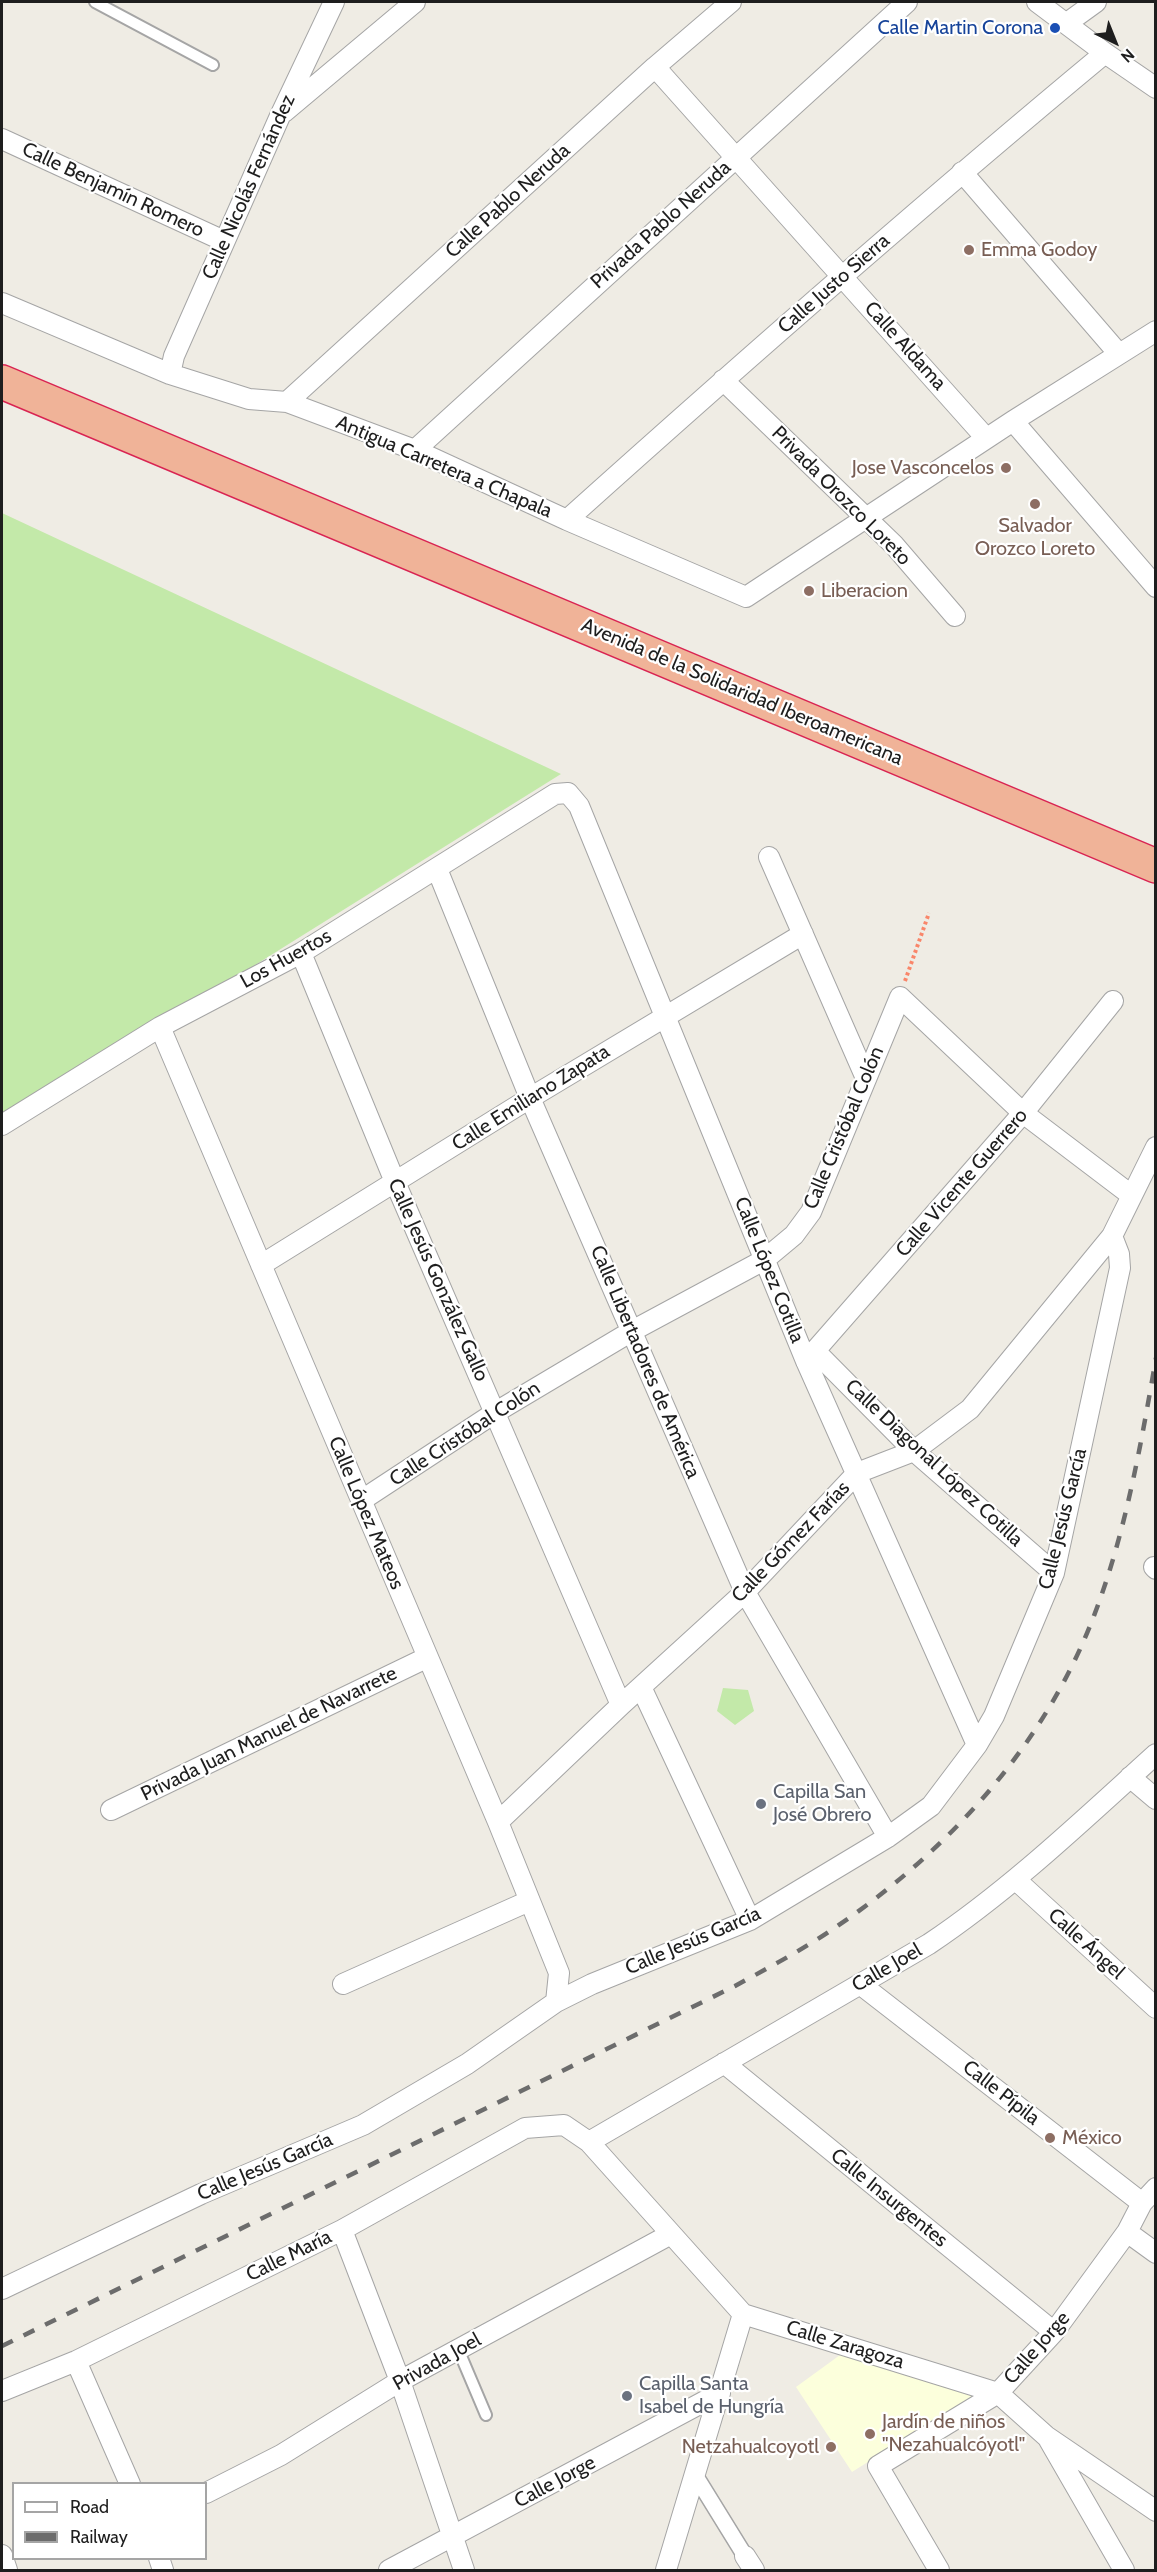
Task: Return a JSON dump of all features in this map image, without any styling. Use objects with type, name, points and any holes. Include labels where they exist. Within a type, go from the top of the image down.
[{"type":"highway","name":"Avenida de la Solidaridad Iberoamericana","points":[[2,382],[1155,866]]},
{"type":"street","name":"Calle Nicolás Fernández","points":[[170,374],[174,356],[224,241],[334,2]]},
{"type":"street","points":[[280,116],[415,2]]},
{"type":"street","name":"Calle Pablo Neruda","points":[[287,402],[655,67],[731,2]]},
{"type":"street","name":"Privada Pablo Neruda","points":[[415,450],[908,2]]},
{"type":"street","points":[[1037,2],[1155,88]]},
{"type":"street","points":[[1067,23],[1096,2]]},
{"type":"street","name":"Calle Justo Sierra","points":[[567,520],[723,380],[962,172],[1105,53]]},
{"type":"street","name":"Calle Aldama","points":[[655,67],[986,438]]},
{"type":"street","name":"Calle Benjamín Romero","points":[[2,139],[224,241]]},
{"type":"street","points":[[962,172],[1119,354]]},
{"type":"street","name":"Antigua Carretera a Chapala","points":[[2,303],[170,374],[249,399],[287,402],[415,450],[567,520],[747,597],[865,518]]},
{"type":"street","points":[[865,518],[1155,331]]},
{"type":"street","name":"Privada Orozco Loreto","points":[[723,380],[894,545],[955,616]]},
{"type":"street","points":[[1013,421],[1155,587]]},
{"type":"street","name":"Los Huertos","points":[[2,1125],[160,1027],[301,953],[555,794],[568,793]]},
{"type":"street","name":"Calle López Cotilla","points":[[568,793],[579,806],[764,1260],[811,1356],[857,1473],[977,1745]]},
{"type":"street","points":[[769,857],[865,1076]]},
{"type":"street","name":"Calle Libertadores de América","points":[[437,869],[530,1098],[745,1592],[888,1837]]},
{"type":"street","name":"Calle Emiliano Zapata","points":[[261,1265],[530,1098],[803,934]]},
{"type":"street","name":"Calle Jesús González Gallo","points":[[301,953],[395,1182],[621,1705]]},
{"type":"street","points":[[900,997],[1023,1113],[1131,1194]]},
{"type":"street","name":"Calle Cristóbal Colón","points":[[362,1500],[496,1412],[632,1331],[764,1260],[794,1235],[811,1212],[865,1076],[900,997]]},
{"type":"street","name":"Calle Vicente Guerrero","points":[[811,1356],[1023,1113],[1113,1000]]},
{"type":"street","name":"Calle López Mateos","points":[[160,1027],[362,1500],[426,1658],[498,1822],[559,1973],[556,2002]]},
{"type":"street","name":"Calle Gómez Farías","points":[[498,1822],[621,1705],[745,1592],[857,1473],[914,1451],[970,1409],[1112,1236],[1131,1194],[1146,1170],[1155,1147]]},
{"type":"street","name":"Calle Jesús García","points":[[2,2289],[201,2194],[363,2125],[467,2064],[556,2002],[592,1984],[750,1920],[888,1837],[931,1806],[977,1745],[994,1716],[1054,1573],[1120,1268],[1119,1254],[1112,1236]]},
{"type":"street","name":"Calle Diagonal López Cotilla","points":[[811,1356],[914,1451],[1054,1573]]},
{"type":"street","name":"Privada Juan Manuel de Navarrete","points":[[111,1810],[426,1658]]},
{"type":"street","points":[[641,1687],[750,1920]]},
{"type":"street","name":"Calle Joel","points":[[589,2142],[956,1926],[1016,1880],[1155,1754]]},
{"type":"street","points":[[1130,1777],[1155,1799]]},
{"type":"street","name":"Calle Ángel","points":[[1016,1880],[1155,2008]]},
{"type":"street","points":[[343,1984],[529,1901]]},
{"type":"street","name":"Calle Pípila","points":[[860,1984],[1142,2203]]},
{"type":"street","name":"Calle Insurgentes","points":[[724,2063],[1054,2332]]},
{"type":"street","name":"Calle María","points":[[2,2391],[76,2361],[342,2230],[525,2128],[564,2125],[589,2142]]},
{"type":"street","points":[[589,2142],[743,2314],[666,2571]]},
{"type":"street","name":"Calle Jorge","points":[[939,2571],[878,2466],[998,2393],[1054,2332],[1127,2232],[1142,2203],[1155,2188]]},
{"type":"street","points":[[342,2230],[400,2381],[464,2571]]},
{"type":"street","points":[[1127,2232],[1155,2253]]},
{"type":"street","name":"Privada Joel","points":[[207,2492],[281,2455],[400,2381],[671,2234]]},
{"type":"street","name":"Calle Zaragoza","points":[[743,2314],[998,2393],[1046,2436],[1155,2511]]},
{"type":"street","points":[[76,2361],[129,2482]]},
{"type":"street","name":"Calle Jorge","points":[[389,2571],[720,2394]]},
{"type":"street","points":[[1046,2436],[1124,2571]]},
{"type":"street","points":[[695,2475],[749,2563]]},
{"type":"street","points":[[2,2555],[7,2571]]},
{"type":"lane","points":[[95,2],[213,65]]},
{"type":"lane","points":[[459,2349],[486,2415]]},
{"type":"path","points":[[900,997],[929,913]]},
{"type":"shaded area","name":"Jardín de niños \"Nezahualcóyotl\"","points":[[840,2355],[973,2396],[852,2472],[796,2387]]},
{"type":"green space","points":[[2,513],[561,774],[2,1123]]},
{"type":"green space","points":[[723,1688],[748,1690],[754,1711],[735,1725],[717,1711]]},
{"type":"railway","points":[[2,2346],[735,1986],[833,1929],[916,1866],[954,1830],[1021,1750],[1050,1707],[1074,1661],[1095,1613],[1116,1551],[1138,1455],[1156,1358]]},
{"type":"place","name":"Calle Martin Corona","points":[[1055,28]]},
{"type":"place","name":"Emma Godoy","points":[[969,250]]},
{"type":"place","name":"Jose Vasconcelos","points":[[1006,468]]},
{"type":"place","name":"Salvador Orozco Loreto","points":[[1035,504]]},
{"type":"place","name":"Liberacion","points":[[809,591]]},
{"type":"place","name":"Capilla San José Obrero","points":[[761,1804]]},
{"type":"place","name":"México","points":[[1050,2138]]},
{"type":"place","name":"Capilla Santa Isabel de Hungría","points":[[627,2396]]},
{"type":"place","name":"Jardín de niños \"Nezahualcóyotl\"","points":[[870,2434]]},
{"type":"place","name":"Netzahualcoyotl","points":[[831,2447]]}]
